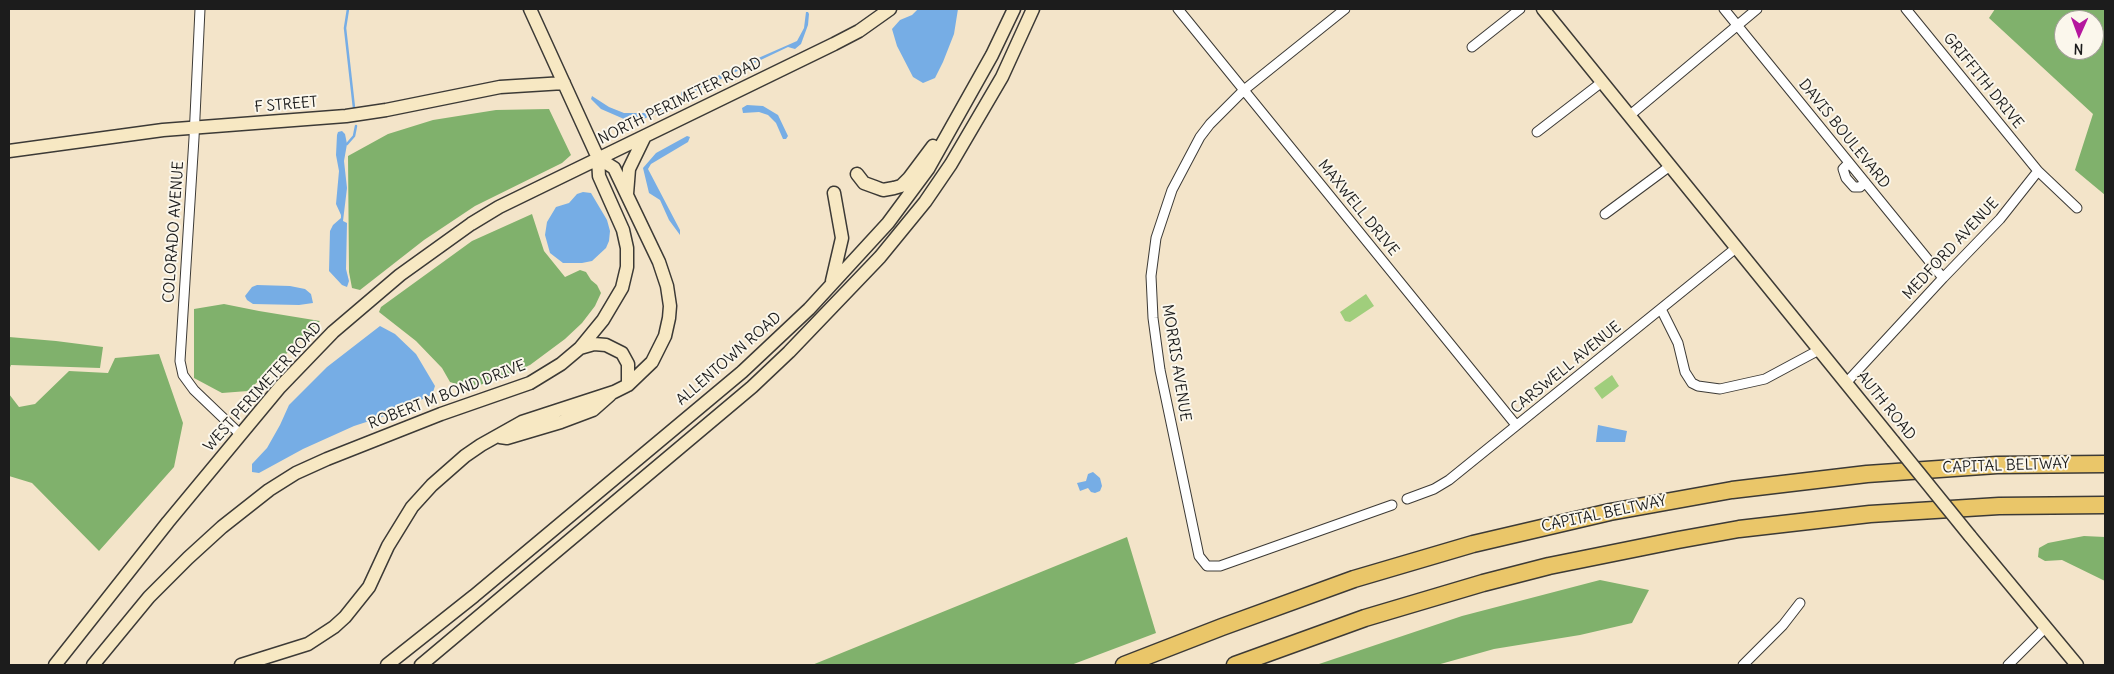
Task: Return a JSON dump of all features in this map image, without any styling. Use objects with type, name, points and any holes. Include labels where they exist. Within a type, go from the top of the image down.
[{"type":"highway","name":"CAPITAL BELTWAY","points":[[1124,665],[1287,602],[1363,577],[1473,544],[1610,512],[1732,490],[1867,474],[1997,465],[2105,464]]},
{"type":"highway","points":[[1235,665],[1365,618],[1482,583],[1549,566],[1678,540],[1738,529],[1870,514],[1999,506],[2105,505]]},
{"type":"street","name":"COLORADO AVENUE","points":[[200,9],[195,128],[180,361],[183,375],[188,383],[240,434]]},
{"type":"street","points":[[241,665],[308,644],[334,627],[362,597],[396,531],[421,496],[452,466],[495,437],[522,422],[614,392],[628,385],[652,362],[660,350],[666,336],[670,306],[659,262],[614,168],[598,158],[530,9]]},
{"type":"street","name":"NORTH PERIMETER ROAD","points":[[598,158],[859,31],[890,9]]},
{"type":"street","name":"ALLENTOWN ROAD","points":[[387,665],[462,606],[742,372],[809,309],[896,213],[928,169],[992,54],[1014,9]]},
{"type":"street","points":[[422,665],[752,387],[789,352],[880,257],[925,202],[951,164],[1002,77],[1033,9]]},
{"type":"street","name":"MAXWELL DRIVE","points":[[1178,9],[1516,426]]},
{"type":"street","name":"MORRIS AVENUE","points":[[1345,9],[1244,90],[1210,124],[1181,170],[1160,222],[1156,238],[1151,276],[1153,318],[1160,370],[1200,556],[1207,566],[1220,566],[1392,505]]},
{"type":"street","points":[[1472,47],[1520,9]]},
{"type":"street","name":"AUTH ROAD","points":[[1543,9],[1970,536],[2077,665]]},
{"type":"street","name":"DAVIS BOULEVARD","points":[[1724,9],[1849,163],[1843,169],[1846,178],[1854,187],[1860,186],[1865,182],[1943,278]]},
{"type":"street","points":[[1629,116],[1757,9]]},
{"type":"street","name":"GRIFFITH DRIVE","points":[[1906,9],[2038,171]]},
{"type":"street","name":"F STREET","points":[[9,151],[195,128],[346,116],[386,110],[500,87],[564,82]]},
{"type":"street","points":[[1537,132],[1602,82]]},
{"type":"street","points":[[857,174],[864,182],[883,190],[901,186],[964,106]]},
{"type":"street","points":[[626,194],[630,169],[645,135]]},
{"type":"street","name":"ROBERT M BOND DRIVE","points":[[93,665],[149,597],[188,558],[222,527],[282,482],[311,466],[344,452],[441,414],[530,383],[561,364],[580,348],[613,305],[622,288],[626,267],[627,248],[623,230],[599,176],[598,158]]},
{"type":"street","name":"WEST PERIMETER ROAD","points":[[55,665],[240,434],[280,387],[333,332],[400,275],[464,229],[499,207],[598,158]]},
{"type":"street","points":[[1605,214],[1670,166]]},
{"type":"street","points":[[2038,171],[2077,208]]},
{"type":"street","name":"MEDFORD AVENUE","points":[[1846,383],[2000,219],[2038,171]]},
{"type":"street","points":[[830,286],[842,238],[834,193]]},
{"type":"street","name":"CARSWELL AVENUE","points":[[1407,499],[1439,487],[1736,248]]},
{"type":"street","points":[[1661,309],[1678,343],[1686,372],[1692,383],[1698,386],[1720,389],[1765,379],[1819,350]]},
{"type":"street","points":[[580,348],[594,344],[606,345],[622,353],[628,364],[628,385]]},
{"type":"street","points":[[1743,665],[1783,625],[1800,603]]},
{"type":"street","points":[[2008,665],[2046,627]]},
{"type":"green space","points":[[1995,9],[2105,9],[2105,195],[2075,170],[2093,114],[1989,18]]},
{"type":"green space","points":[[549,109],[571,155],[562,163],[475,206],[424,240],[360,290],[352,288],[349,272],[348,156],[388,134],[433,120],[496,110]]},
{"type":"green space","points":[[532,214],[544,251],[565,277],[580,270],[586,272],[597,285],[601,293],[595,306],[582,323],[565,339],[530,365],[500,379],[469,388],[450,382],[442,368],[416,341],[379,312],[381,307],[472,241]]},
{"type":"green space","points":[[1366,294],[1374,306],[1350,322],[1345,321],[1340,312]]},
{"type":"green space","points":[[224,304],[320,321],[248,391],[222,393],[194,378],[194,309]]},
{"type":"green space","points":[[9,337],[103,347],[100,368],[11,365],[9,370]]},
{"type":"green space","points":[[159,354],[183,423],[174,467],[99,551],[32,483],[9,476],[9,394],[19,407],[35,404],[69,371],[108,373],[115,358]]},
{"type":"green space","points":[[1612,375],[1619,386],[1602,399],[1594,388]]},
{"type":"green space","points":[[2084,536],[2105,537],[2105,581],[2062,560],[2045,561],[2038,557],[2039,548],[2048,543]]},
{"type":"green space","points":[[1127,537],[1156,633],[1071,665],[812,665]]},
{"type":"green space","points":[[1600,580],[1649,590],[1632,623],[1580,635],[1494,649],[1437,665],[1316,665],[1462,616]]},
{"type":"water","points":[[918,9],[958,9],[954,34],[943,62],[935,78],[923,83],[913,77],[897,46],[892,29],[900,20],[912,15]]},
{"type":"water","points":[[806,12],[809,14],[808,25],[801,44],[795,49],[788,47],[683,97],[681,96],[681,92],[797,41],[804,28]]},
{"type":"water","points":[[592,96],[609,107],[624,113],[644,113],[663,106],[665,109],[643,119],[624,119],[601,109],[591,99]]},
{"type":"water","points":[[747,105],[763,106],[778,115],[788,136],[786,139],[783,139],[776,123],[768,115],[759,112],[743,113],[742,108]]},
{"type":"water","points":[[342,131],[345,134],[347,144],[344,161],[347,188],[343,221],[347,223],[346,269],[349,281],[347,287],[342,285],[329,271],[330,231],[333,225],[341,218],[336,204],[339,171],[336,155],[337,135],[338,132]]},
{"type":"water","points":[[687,136],[690,137],[688,142],[651,164],[648,169],[680,230],[680,235],[669,220],[660,200],[649,193],[643,168],[656,153]]},
{"type":"water","points":[[583,192],[591,193],[607,220],[610,231],[609,241],[606,248],[592,261],[563,263],[550,253],[545,235],[547,222],[556,207],[569,203],[577,194]]},
{"type":"water","points":[[257,285],[290,286],[305,289],[311,294],[313,303],[299,305],[253,304],[245,296],[252,287]]},
{"type":"water","points":[[380,326],[395,334],[416,354],[435,386],[432,395],[394,413],[354,426],[303,449],[259,473],[252,472],[252,464],[267,448],[289,405],[327,367]]},
{"type":"water","points":[[1598,425],[1627,431],[1625,442],[1596,442]]},
{"type":"water","points":[[1093,472],[1100,478],[1102,486],[1100,491],[1091,492],[1088,488],[1080,491],[1077,483],[1086,481],[1088,474]]},
{"type":"waterway","points":[[348,9],[345,28],[354,108]]},
{"type":"waterway","points":[[347,144],[354,136],[356,126]]}]
